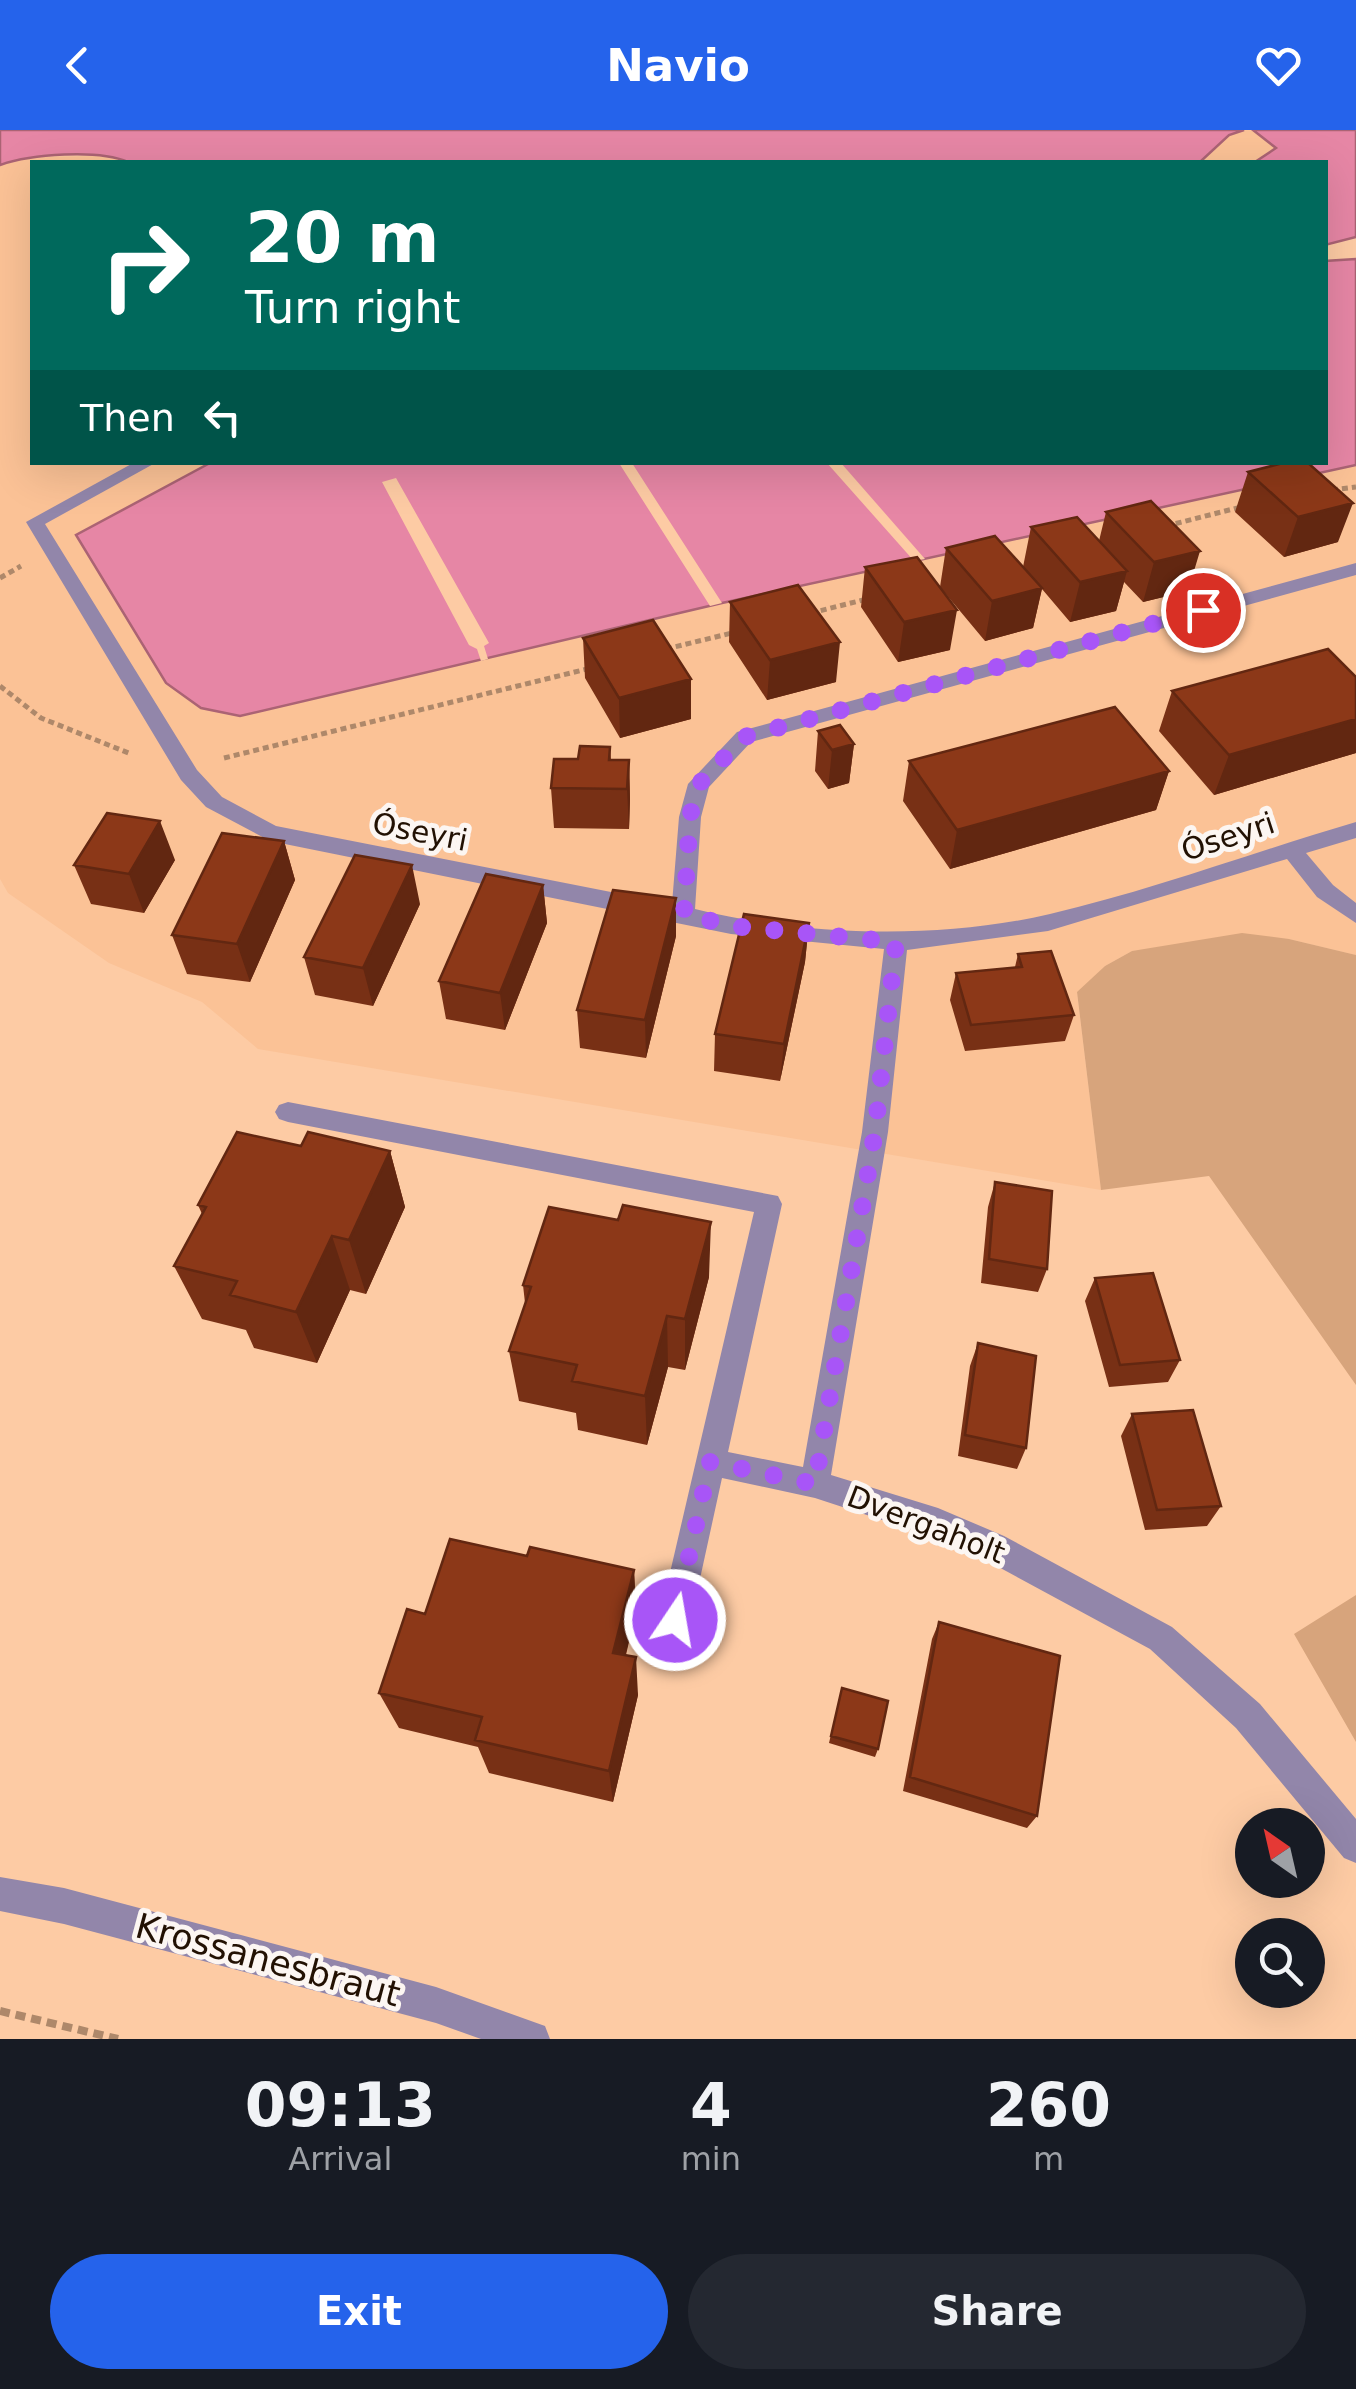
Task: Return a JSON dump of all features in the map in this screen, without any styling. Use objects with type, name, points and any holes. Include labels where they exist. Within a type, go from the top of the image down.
[{"type":"street","name":"Óseyri","points":[[144,465],[36,522],[186,772],[214,802],[270,833],[731,926],[896,942],[1048,923],[1356,830]]},
{"type":"street","points":[[684,914],[690,816],[699,784],[744,737],[1356,569]]},
{"type":"street","points":[[1291,849],[1325,891],[1356,914]]},
{"type":"street","name":"Dvergaholt","points":[[896,942],[875,1132],[815,1484],[938,1523],[993,1547],[1161,1638],[1248,1716],[1356,1846]]},
{"type":"street","points":[[288,1112],[770,1204],[675,1620]]},
{"type":"street","points":[[710,1462],[815,1484]]},
{"type":"street","name":"Krossanesbraut","points":[[0,1894],[64,1906],[436,2005],[532,2039]]},
{"type":"path","points":[[1317,490],[1356,488]]},
{"type":"path","points":[[1157,528],[1247,505]]},
{"type":"path","points":[[794,617],[871,598]]},
{"type":"path","points":[[661,650],[737,631]]},
{"type":"path","points":[[0,686],[41,718],[186,772],[604,664]]},
{"type":"path","points":[[0,2011],[118,2039]]},
{"type":"shaded area","points":[[0,130],[1244,130],[1229,135],[1202,160],[122,160],[82,154],[0,165]]},
{"type":"shaded area","points":[[1253,130],[1277,148],[1258,160],[1202,160],[1229,135]]},
{"type":"shaded area","points":[[1253,130],[1356,130],[1356,237],[1328,244],[1328,160],[1258,160],[1276,148]]},
{"type":"shaded area","points":[[114,156],[123,160],[30,160],[30,465],[206,465],[76,535],[166,683],[240,716],[722,603],[1356,465],[1356,955],[1289,939],[1132,951],[1105,966],[1077,993],[1101,1190],[258,1049],[202,1002],[109,963],[8,893],[0,879],[0,165],[22,157]]},
{"type":"shaded area","points":[[1356,259],[1356,465],[722,603],[240,716],[201,708],[166,683],[76,535],[206,465],[1328,465],[1328,261]]},
{"type":"shaded area","points":[[1242,933],[1289,939],[1356,955],[1356,1385],[1209,1176],[1101,1190],[1077,992],[1105,966],[1132,951]]},
{"type":"shaded area","points":[[1356,1595],[1356,1742],[1294,1634]]},
{"type":"pier","points":[[620,465],[633,465],[722,603],[710,606]]},
{"type":"pier","points":[[829,465],[843,465],[925,559],[914,561]]},
{"type":"pier","points":[[396,478],[489,643],[484,646],[488,659],[481,661],[477,649],[469,645],[382,482]]},
{"type":"building","points":[[1275,465],[1310,465],[1353,503],[1298,517],[1248,472]]},
{"type":"building","points":[[1151,501],[1200,551],[1154,562],[1106,512]]},
{"type":"building","points":[[1077,517],[1127,571],[1080,582],[1031,527]]},
{"type":"building","points":[[995,536],[1042,588],[992,601],[946,548]]},
{"type":"building","points":[[917,557],[957,610],[904,622],[865,567]]},
{"type":"building","points":[[798,585],[840,642],[770,660],[730,602]]},
{"type":"building","points":[[653,620],[691,679],[619,698],[583,638]]},
{"type":"building","points":[[1328,649],[1356,677],[1356,719],[1229,755],[1172,691]]},
{"type":"building","points":[[1115,707],[1169,771],[957,830],[909,761]]},
{"type":"building","points":[[840,725],[854,744],[832,750],[818,731]]},
{"type":"building","points":[[580,746],[610,747],[609,760],[629,760],[627,789],[551,788],[554,759],[578,759]]},
{"type":"building","points":[[107,813],[160,821],[129,874],[74,865]]},
{"type":"building","points":[[222,833],[284,841],[237,944],[172,935]]},
{"type":"building","points":[[355,855],[412,865],[363,968],[304,957]]},
{"type":"building","points":[[486,874],[543,885],[500,993],[439,981]]},
{"type":"building","points":[[613,890],[676,898],[645,1020],[577,1010]]},
{"type":"building","points":[[744,914],[809,923],[784,1044],[715,1034]]},
{"type":"building","points":[[1051,951],[1074,1015],[971,1025],[956,973],[1022,967],[1018,954]]},
{"type":"building","points":[[237,1132],[301,1146],[308,1132],[390,1151],[349,1240],[332,1236],[296,1312],[230,1295],[237,1281],[174,1266],[206,1207],[198,1205]]},
{"type":"building","points":[[995,1182],[1052,1191],[1047,1269],[989,1259]]},
{"type":"building","points":[[623,1205],[711,1222],[685,1319],[667,1316],[645,1396],[572,1381],[577,1365],[509,1351],[531,1287],[523,1285],[549,1207],[618,1220]]},
{"type":"building","points":[[1153,1273],[1180,1360],[1120,1365],[1095,1278]]},
{"type":"building","points":[[978,1343],[1036,1356],[1026,1448],[965,1435]]},
{"type":"building","points":[[1193,1410],[1221,1506],[1157,1510],[1132,1414]]},
{"type":"building","points":[[450,1539],[527,1556],[530,1547],[634,1570],[613,1653],[636,1657],[609,1771],[475,1740],[482,1717],[379,1693],[407,1609],[425,1614]]},
{"type":"building","points":[[939,1622],[1060,1656],[1037,1816],[910,1777]]},
{"type":"building","points":[[842,1688],[888,1701],[878,1749],[831,1736]]},
{"type":"route","points":[[675,1620],[710,1462],[815,1484],[875,1132],[896,942],[731,926],[684,914],[690,816],[699,784],[744,737],[1203,610]]}]
